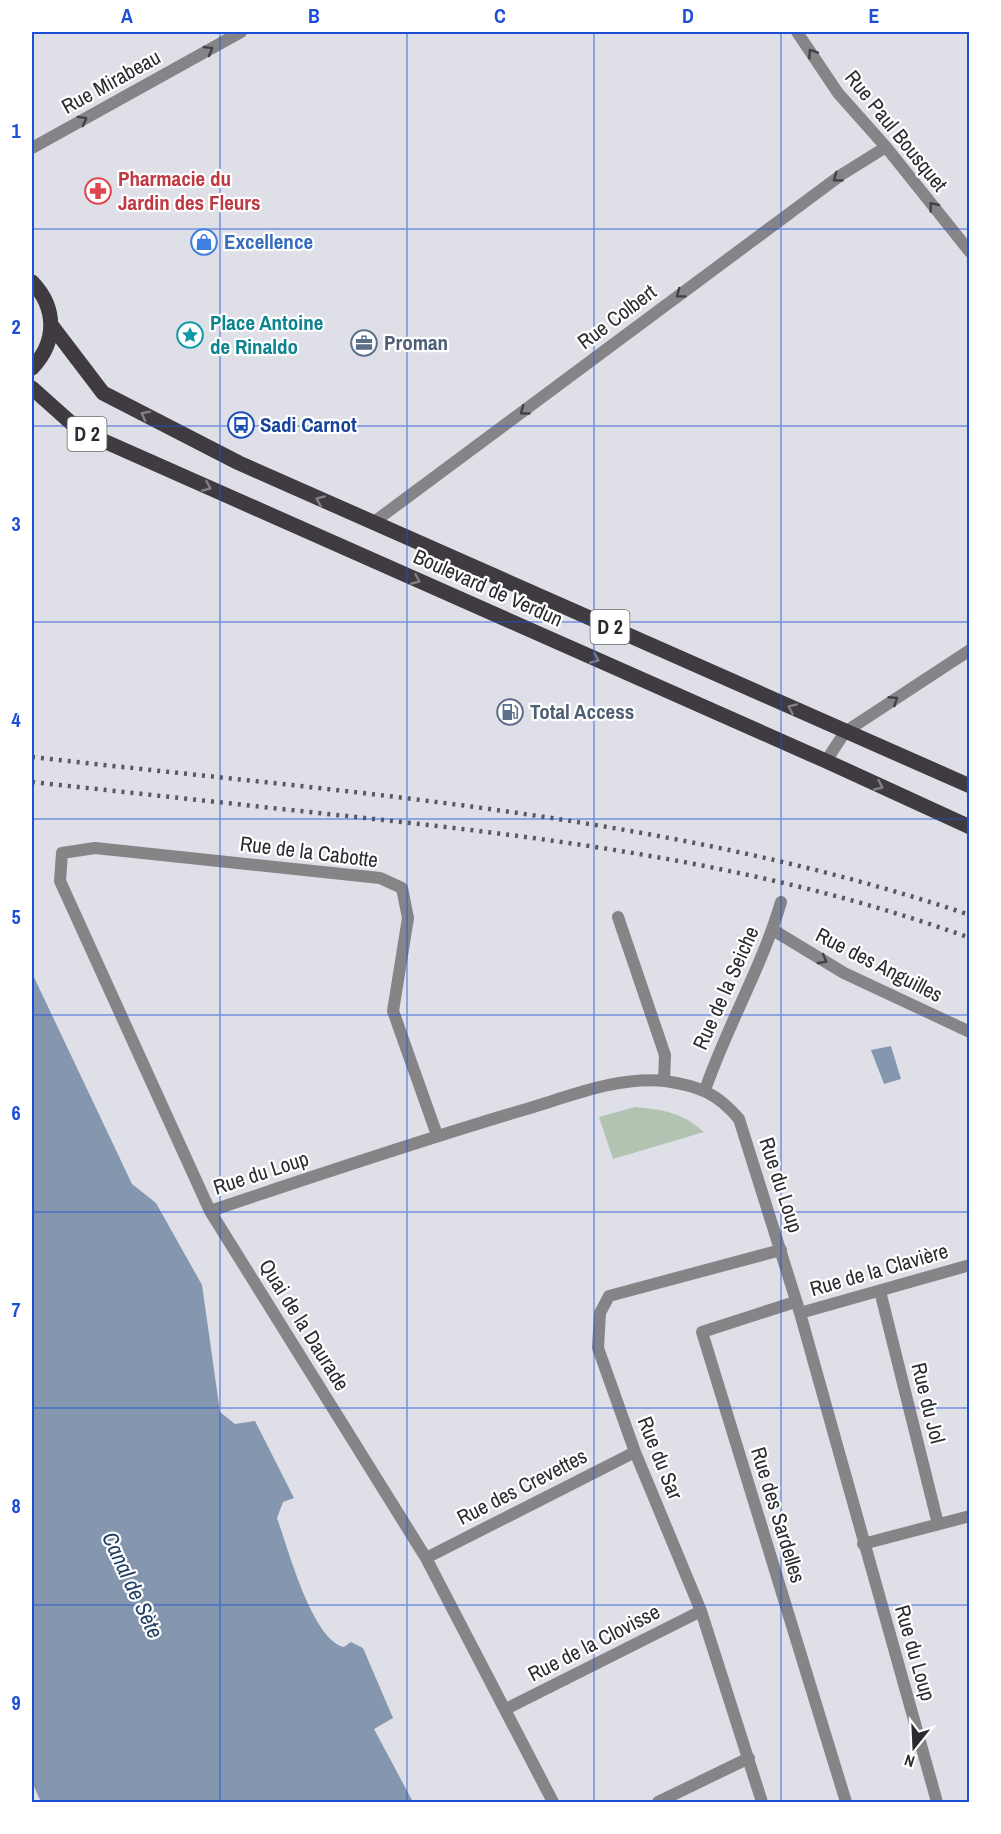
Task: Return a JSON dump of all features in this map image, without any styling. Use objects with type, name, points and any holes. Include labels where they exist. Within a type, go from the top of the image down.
[{"type":"main road","points":[[32,282],[42,292],[49,308],[52,326],[43,356],[32,368]]},
{"type":"main road","name":"Boulevard de Verdun","points":[[52,326],[103,393],[238,463],[969,786]]},
{"type":"main road","name":"Boulevard de Verdun","points":[[32,388],[79,430],[826,761],[969,827]]},
{"type":"street","name":"Rue Mirabeau","points":[[32,148],[241,32]]},
{"type":"street","name":"Rue Paul Bousquet","points":[[797,32],[838,93],[886,147],[969,252]]},
{"type":"street","name":"Rue Colbert","points":[[374,522],[832,182],[886,147]]},
{"type":"street","points":[[826,761],[845,732],[969,650]]},
{"type":"street","name":"Rue de la Cabotte","points":[[62,853],[95,848],[380,878],[402,888],[408,918],[393,1011],[437,1135]]},
{"type":"street","name":"Quai de la Daurade","points":[[62,853],[60,881],[210,1211],[426,1558],[553,1803]]},
{"type":"street","name":"Rue de la Seiche","points":[[705,1090],[718,1052],[773,930],[781,902]]},
{"type":"street","points":[[618,917],[665,1055],[663,1081]]},
{"type":"street","name":"Rue des Anguilles","points":[[773,930],[844,973],[969,1032]]},
{"type":"street","name":"Rue du Loup","points":[[210,1211],[437,1135],[617,1083],[663,1081],[705,1090],[724,1102],[739,1119],[781,1250],[937,1803]]},
{"type":"street","name":"Rue du Sar","points":[[762,1803],[701,1611],[635,1452],[598,1348],[600,1313],[609,1296],[781,1250]]},
{"type":"street","name":"Rue de la Clavière","points":[[798,1307],[880,1291],[969,1265]]},
{"type":"street","name":"Rue du Jol","points":[[880,1291],[938,1524]]},
{"type":"street","name":"Rue des Sardelles","points":[[798,1307],[702,1332],[846,1803]]},
{"type":"street","name":"Rue des Crevettes","points":[[426,1558],[635,1452]]},
{"type":"street","points":[[863,1544],[969,1516]]},
{"type":"street","name":"Rue de la Clovisse","points":[[506,1709],[701,1611]]},
{"type":"street","points":[[658,1803],[749,1758]]},
{"type":"green space","points":[[635,1107],[672,1113],[688,1120],[704,1132],[613,1159],[599,1117]]},
{"type":"water","name":"Canal de Sète","points":[[32,973],[132,1184],[156,1203],[202,1285],[220,1412],[235,1424],[255,1421],[294,1498],[283,1502],[277,1518],[303,1591],[312,1611],[332,1641],[344,1647],[351,1642],[363,1648],[393,1718],[374,1729],[413,1802],[41,1802],[32,1782]]},
{"type":"water","points":[[891,1046],[901,1079],[884,1084],[871,1050]]},
{"type":"railway","points":[[32,757],[387,796],[506,811],[623,830],[740,852],[856,880],[970,915]]},
{"type":"railway","points":[[32,782],[442,827],[595,847],[671,860],[822,892],[896,913],[970,938]]},
{"type":"place","name":"Pharmacie du Jardin des Fleurs","points":[[98,191]]},
{"type":"place","name":"Excellence","points":[[204,242]]},
{"type":"place","name":"Place Antoine de Rinaldo","points":[[190,335]]},
{"type":"place","name":"Proman","points":[[364,343]]},
{"type":"place","name":"Sadi Carnot","points":[[241,425]]},
{"type":"place","name":"Total Access","points":[[510,712]]}]
